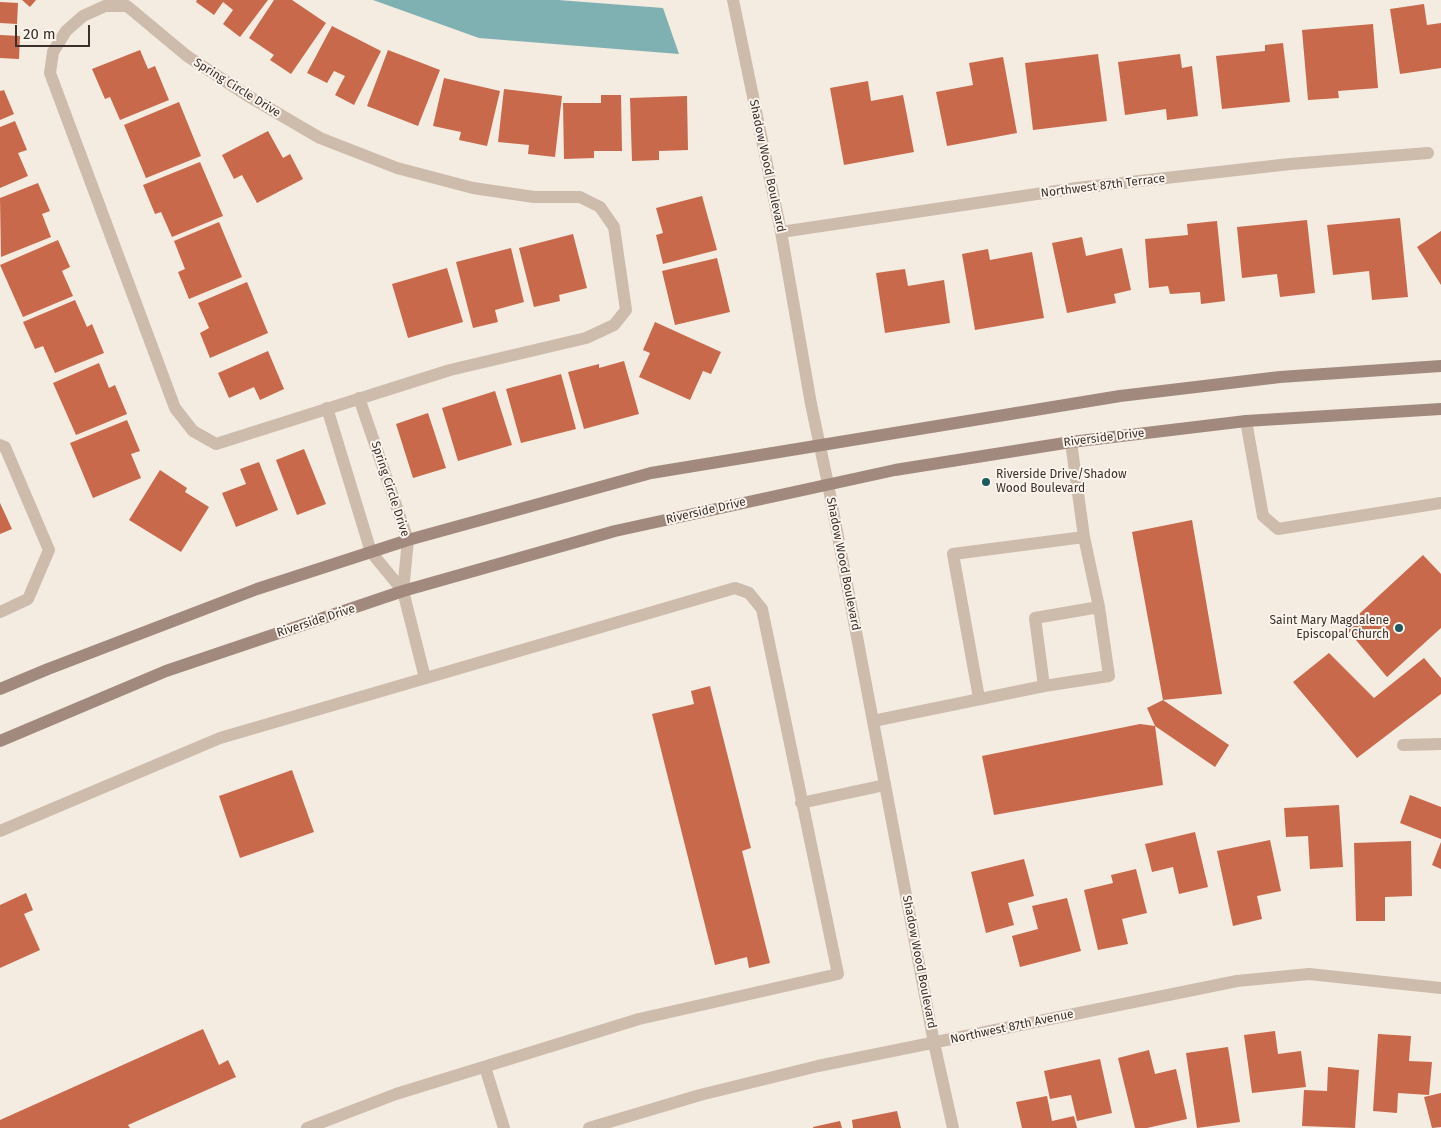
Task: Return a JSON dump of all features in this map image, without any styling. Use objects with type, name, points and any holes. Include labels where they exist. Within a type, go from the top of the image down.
[{"type":"street","name":"Shadow Wood Boulevard","points":[[733,0],[781,232],[819,444],[934,1043],[953,1128]]},
{"type":"street","name":"Spring Circle Drive","points":[[105,6],[127,6],[187,56],[248,96],[320,138],[397,168],[472,188],[534,197],[580,197],[600,208],[614,227],[626,310],[614,325],[586,338],[450,370],[327,408],[216,444],[193,430],[175,408],[50,73],[54,52],[66,31],[83,16],[105,6]]},
{"type":"street","name":"Northwest 87th Terrace","points":[[781,232],[1077,188],[1290,164],[1428,153]]},
{"type":"street","points":[[0,689],[257,589],[408,540],[651,473],[1120,396],[1280,377],[1441,366]]},
{"type":"street","name":"Spring Circle Drive","points":[[360,398],[408,540],[403,591]]},
{"type":"street","points":[[327,408],[371,552],[403,591],[425,678]]},
{"type":"street","name":"Riverside Drive","points":[[0,742],[166,671],[403,591],[615,532],[895,470],[1071,442],[1246,421],[1441,409]]},
{"type":"street","points":[[1246,421],[1263,516],[1278,529],[1441,503]]},
{"type":"street","points":[[873,720],[979,698],[1109,676],[1099,607],[1084,536],[1071,442]]},
{"type":"street","points":[[0,445],[5,447],[49,550],[28,599],[0,612]]},
{"type":"street","points":[[979,698],[952,554],[1084,536]]},
{"type":"street","points":[[0,831],[220,738],[735,588],[749,593],[762,609],[838,974],[639,1019],[396,1094],[308,1128]]},
{"type":"street","points":[[1044,686],[1035,618],[1099,607]]},
{"type":"street","points":[[1403,745],[1441,744]]},
{"type":"street","points":[[801,803],[885,785]]},
{"type":"street","name":"Northwest 87th Avenue","points":[[589,1128],[709,1092],[818,1066],[1237,981],[1309,974],[1441,988]]},
{"type":"street","points":[[485,1067],[504,1128]]},
{"type":"water","points":[[373,0],[558,0],[663,8],[679,54],[479,38]]},
{"type":"building","points":[[22,0],[36,0],[30,7]]},
{"type":"building","points":[[197,0],[268,0],[240,37],[223,24],[233,10],[223,2],[214,15],[196,2]]},
{"type":"building","points":[[274,0],[292,0],[326,23],[291,74],[270,60],[274,55],[249,38]]},
{"type":"building","points":[[0,2],[18,3],[17,24],[0,23]]},
{"type":"building","points":[[1424,4],[1427,25],[1441,23],[1441,68],[1400,74],[1390,9]]},
{"type":"building","points":[[1373,24],[1378,88],[1338,91],[1339,98],[1308,100],[1302,30]]},
{"type":"building","points":[[332,26],[381,51],[354,105],[335,95],[345,76],[334,71],[327,83],[307,73]]},
{"type":"building","points":[[0,35],[20,36],[19,59],[0,58]]},
{"type":"building","points":[[1283,43],[1290,102],[1222,109],[1216,56],[1265,51],[1265,45]]},
{"type":"building","points":[[140,50],[148,69],[155,66],[169,100],[120,120],[110,97],[105,99],[92,69]]},
{"type":"building","points":[[388,50],[440,70],[418,126],[367,106]]},
{"type":"building","points":[[1098,54],[1107,121],[1033,130],[1025,63]]},
{"type":"building","points":[[1180,54],[1182,68],[1192,66],[1198,116],[1167,120],[1166,109],[1125,115],[1118,62]]},
{"type":"building","points":[[1003,57],[1017,133],[947,146],[936,92],[973,85],[969,63]]},
{"type":"building","points":[[444,78],[500,91],[487,146],[459,140],[461,132],[433,126]]},
{"type":"building","points":[[868,81],[871,101],[903,95],[914,152],[844,165],[830,88]]},
{"type":"building","points":[[504,89],[562,96],[555,157],[528,154],[529,145],[498,142]]},
{"type":"building","points":[[4,90],[14,114],[0,120],[0,91]]},
{"type":"building","points":[[601,95],[621,95],[622,151],[594,151],[594,158],[564,159],[563,103],[601,103]]},
{"type":"building","points":[[687,96],[688,150],[659,151],[659,160],[632,161],[630,98]]},
{"type":"building","points":[[179,102],[201,156],[146,178],[124,125]]},
{"type":"building","points":[[15,121],[27,150],[18,153],[28,176],[0,188],[0,127]]},
{"type":"building","points":[[268,131],[283,158],[290,154],[303,179],[257,203],[242,175],[234,179],[222,155]]},
{"type":"building","points":[[200,162],[223,216],[172,237],[161,212],[155,214],[143,185]]},
{"type":"building","points":[[38,183],[50,211],[42,214],[51,237],[1,257],[0,198]]},
{"type":"building","points":[[702,196],[717,250],[663,264],[656,235],[663,233],[656,208]]},
{"type":"building","points":[[1400,218],[1408,297],[1372,300],[1369,271],[1333,275],[1327,225]]},
{"type":"building","points":[[1307,220],[1315,293],[1280,297],[1277,274],[1242,278],[1237,227]]},
{"type":"building","points":[[1217,221],[1225,301],[1201,304],[1200,292],[1170,294],[1168,286],[1149,288],[1145,239],[1188,235],[1187,224]]},
{"type":"building","points":[[219,222],[242,277],[189,299],[178,272],[185,269],[174,241]]},
{"type":"building","points":[[1441,231],[1441,285],[1417,247]]},
{"type":"building","points":[[573,234],[587,288],[559,295],[560,301],[534,307],[519,248]]},
{"type":"building","points":[[1082,237],[1086,256],[1122,248],[1131,290],[1114,294],[1116,303],[1067,313],[1052,243]]},
{"type":"building","points":[[58,240],[70,267],[62,271],[73,296],[23,317],[0,265]]},
{"type":"building","points":[[511,248],[524,302],[495,310],[498,322],[473,328],[456,262]]},
{"type":"building","points":[[988,249],[990,260],[1032,252],[1044,318],[975,330],[962,254]]},
{"type":"building","points":[[717,258],[730,312],[675,325],[662,271]]},
{"type":"building","points":[[447,268],[463,322],[408,338],[392,284]]},
{"type":"building","points":[[905,269],[908,286],[944,280],[950,323],[885,333],[876,273]]},
{"type":"building","points":[[247,282],[268,333],[210,358],[200,333],[209,328],[198,303]]},
{"type":"building","points":[[75,300],[87,327],[92,324],[104,353],[55,373],[43,346],[35,349],[23,322]]},
{"type":"building","points":[[655,322],[721,352],[711,374],[703,371],[690,400],[639,377],[650,353],[643,350]]},
{"type":"building","points":[[268,351],[284,389],[260,400],[254,387],[229,398],[218,373]]},
{"type":"building","points":[[624,361],[639,414],[584,429],[568,372],[599,364],[599,368]]},
{"type":"building","points":[[99,363],[109,388],[115,385],[127,414],[76,435],[53,383]]},
{"type":"building","points":[[561,374],[576,429],[521,443],[506,389]]},
{"type":"building","points":[[495,391],[512,445],[458,461],[442,408]]},
{"type":"building","points":[[428,413],[446,468],[413,478],[396,424]]},
{"type":"building","points":[[127,420],[140,451],[131,454],[141,478],[93,498],[70,443]]},
{"type":"building","points":[[304,449],[326,504],[297,515],[276,460]]},
{"type":"building","points":[[259,462],[278,510],[236,527],[222,493],[246,484],[240,469]]},
{"type":"building","points":[[160,470],[187,488],[185,492],[209,507],[181,552],[129,520]]},
{"type":"building","points":[[0,503],[12,529],[0,534]]},
{"type":"building","points":[[1192,520],[1222,694],[1163,700],[1132,532]]},
{"type":"building","points":[[1423,555],[1441,574],[1441,628],[1387,677],[1345,627]]},
{"type":"building","points":[[1329,653],[1374,698],[1424,658],[1441,678],[1441,694],[1357,758],[1293,682]]},
{"type":"building","points":[[710,686],[751,848],[742,851],[770,963],[749,968],[747,957],[715,965],[652,714],[694,704],[691,691]]},
{"type":"building","points":[[1163,700],[1229,745],[1215,767],[1155,726],[1147,708]]},
{"type":"building","points":[[1140,724],[1155,726],[1163,785],[994,815],[982,756]]},
{"type":"building","points":[[292,770],[314,832],[240,858],[219,796]]},
{"type":"building","points":[[1410,795],[1441,807],[1441,839],[1400,823]]},
{"type":"building","points":[[1339,805],[1343,867],[1310,869],[1308,836],[1286,837],[1284,808]]},
{"type":"building","points":[[1195,832],[1208,887],[1179,894],[1173,867],[1152,872],[1145,844]]},
{"type":"building","points":[[1270,840],[1281,891],[1257,896],[1262,919],[1233,926],[1217,851]]},
{"type":"building","points":[[1411,841],[1412,896],[1385,897],[1385,921],[1356,921],[1354,843]]},
{"type":"building","points":[[1441,842],[1441,869],[1432,865]]},
{"type":"building","points":[[1024,859],[1034,896],[1008,903],[1014,925],[986,933],[971,872]]},
{"type":"building","points":[[1136,869],[1147,913],[1122,919],[1128,944],[1098,950],[1084,890],[1113,883],[1111,875]]},
{"type":"building","points":[[26,893],[33,910],[24,914],[40,950],[0,968],[0,905]]},
{"type":"building","points":[[1067,898],[1081,951],[1020,967],[1012,936],[1038,929],[1032,906]]},
{"type":"building","points":[[203,1029],[219,1065],[228,1060],[236,1077],[128,1125],[130,1128],[0,1128],[0,1120]]},
{"type":"building","points":[[1275,1031],[1278,1054],[1301,1051],[1306,1087],[1252,1093],[1244,1035]]},
{"type":"building","points":[[1378,1034],[1411,1036],[1409,1061],[1432,1062],[1429,1095],[1398,1093],[1397,1113],[1373,1111]]},
{"type":"building","points":[[1228,1047],[1240,1122],[1197,1128],[1186,1053]]},
{"type":"building","points":[[1149,1050],[1155,1074],[1176,1069],[1187,1119],[1147,1128],[1135,1128],[1118,1058]]},
{"type":"building","points":[[1100,1059],[1112,1113],[1077,1121],[1071,1095],[1050,1099],[1044,1071]]},
{"type":"building","points":[[1328,1067],[1359,1070],[1355,1128],[1302,1126],[1304,1090],[1327,1091]]},
{"type":"building","points":[[1441,1093],[1441,1127],[1432,1128],[1424,1097]]},
{"type":"building","points":[[1047,1096],[1052,1121],[1074,1116],[1077,1128],[1022,1128],[1016,1102]]},
{"type":"building","points":[[897,1111],[901,1128],[853,1128],[852,1120]]},
{"type":"building","points":[[840,1121],[842,1128],[813,1128],[813,1127]]},
{"type":"place","name":"Riverside Drive/Shadow Wood Boulevard","points":[[986,482]]},
{"type":"place","name":"Saint Mary Magdalene Episcopal Church","points":[[1399,628]]}]
